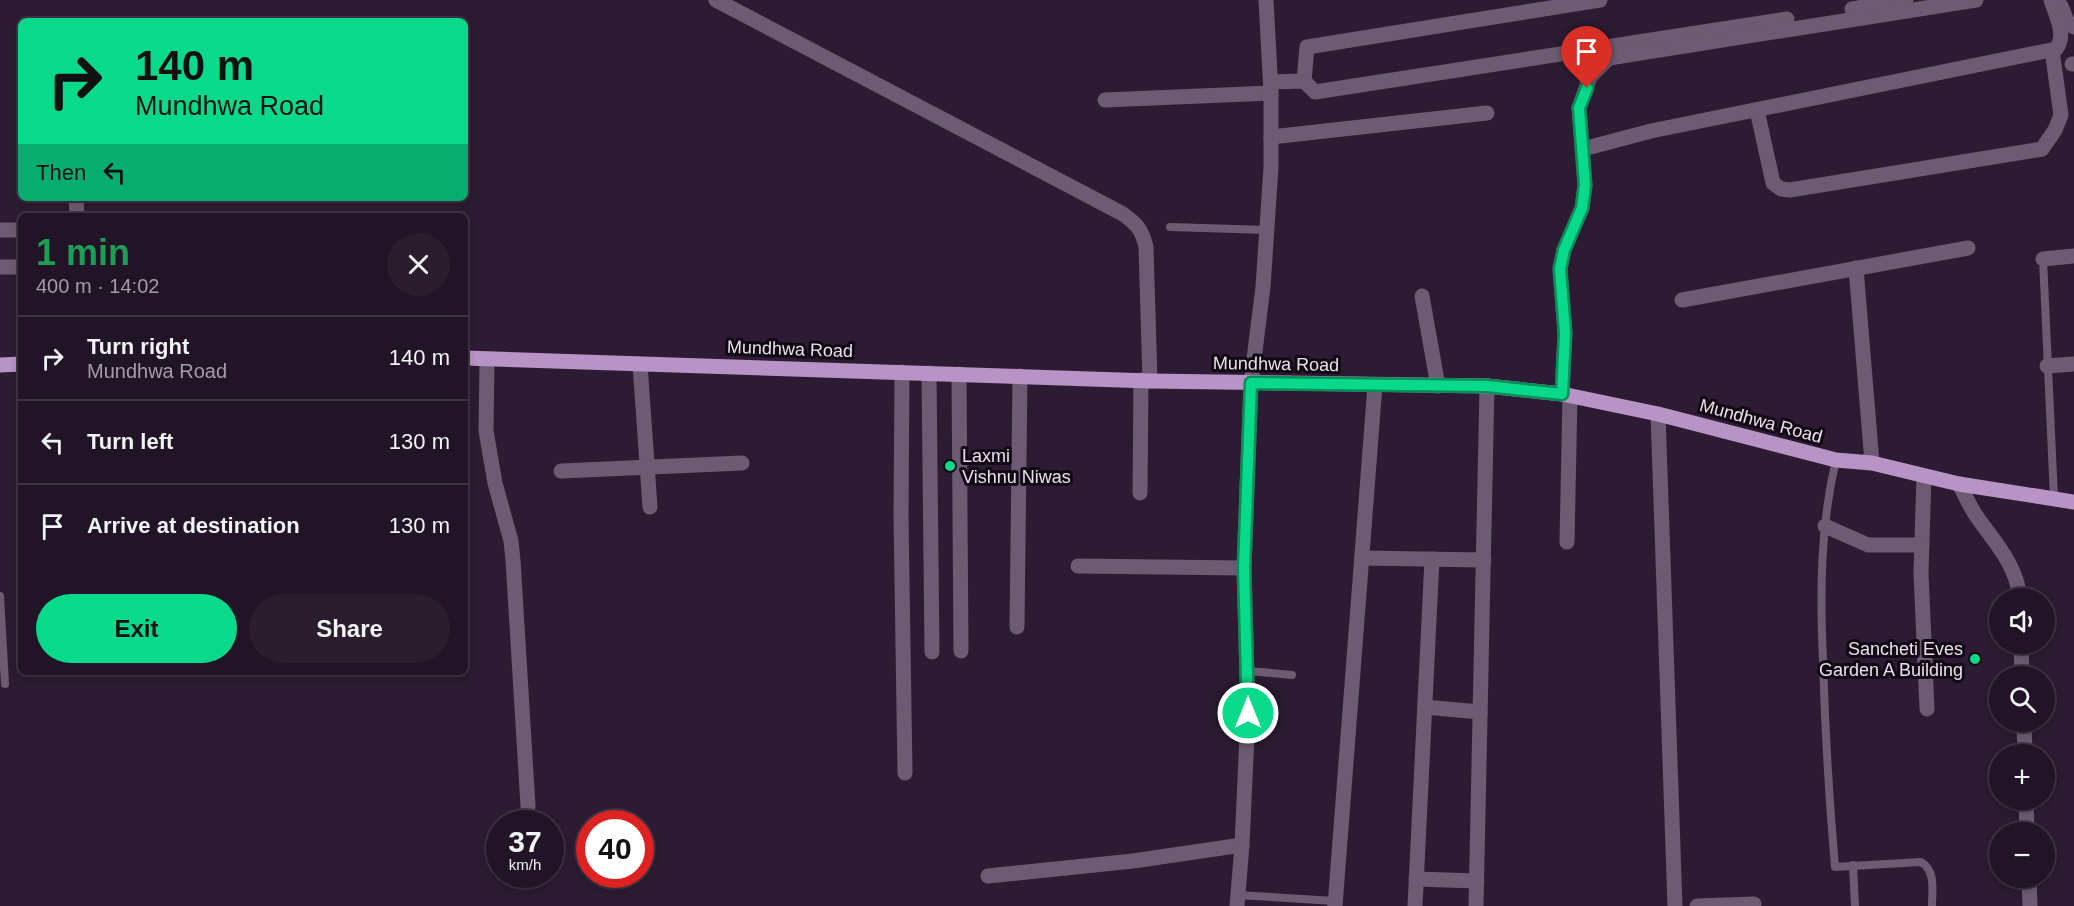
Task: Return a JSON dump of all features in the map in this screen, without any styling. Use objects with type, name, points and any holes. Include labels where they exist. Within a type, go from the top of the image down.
[{"type":"main road","name":"Mundhwa Road","points":[[468,358],[1145,381],[1487,386],[1566,395],[1658,414],[1836,460],[1872,463],[1959,484],[2074,502]]},
{"type":"main road","points":[[0,365],[18,364]]},
{"type":"street","points":[[716,0],[1123,214],[1134,222],[1142,232],[1146,247],[1145,381],[1140,493]]},
{"type":"street","points":[[1238,900],[1249,671],[1244,568],[1251,383],[1263,287],[1271,137],[1266,0]]},
{"type":"street","points":[[1304,81],[1307,47],[1600,0]]},
{"type":"street","points":[[1304,81],[1315,92],[1906,0]]},
{"type":"street","points":[[1567,542],[1565,333],[1560,269],[1564,250],[1582,208],[1585,185],[1579,108],[1590,77],[1609,58],[1976,0]]},
{"type":"street","points":[[1583,149],[1651,131],[2056,49],[2061,43],[2062,36],[2051,0]]},
{"type":"street","points":[[2059,0],[2067,21],[2074,27]]},
{"type":"street","points":[[1757,110],[1773,183],[1781,189],[1790,190],[2042,149],[2061,115],[2052,50]]},
{"type":"street","points":[[1106,100],[1271,88],[1304,81]]},
{"type":"street","points":[[1271,137],[1487,113]]},
{"type":"street","points":[[0,230],[18,230]]},
{"type":"street","points":[[1682,300],[1968,248]]},
{"type":"street","points":[[2043,259],[2074,256]]},
{"type":"street","points":[[0,267],[18,267]]},
{"type":"street","points":[[1856,268],[1872,463]]},
{"type":"street","points":[[1422,296],[1438,386]]},
{"type":"street","points":[[488,359],[486,431],[501,510],[511,541],[528,807]]},
{"type":"street","points":[[640,364],[650,507]]},
{"type":"street","points":[[2048,366],[2074,364]]},
{"type":"street","points":[[902,372],[901,517],[905,772]]},
{"type":"street","points":[[929,373],[932,652]]},
{"type":"street","points":[[959,374],[961,651]]},
{"type":"street","points":[[1017,627],[1020,376]]},
{"type":"street","points":[[1335,903],[1375,385]]},
{"type":"street","points":[[1476,906],[1487,386]]},
{"type":"street","points":[[1658,414],[1675,906]]},
{"type":"street","points":[[561,471],[742,463]]},
{"type":"street","points":[[1924,476],[1921,573],[1927,708]]},
{"type":"street","points":[[1959,484],[1976,516],[2000,545],[2011,566],[2017,588]]},
{"type":"street","points":[[1825,526],[1868,545],[1922,545]]},
{"type":"street","points":[[1362,558],[1484,560]]},
{"type":"street","points":[[1415,906],[1432,560]]},
{"type":"street","points":[[1078,566],[1244,568]]},
{"type":"street","points":[[1425,707],[1480,712]]},
{"type":"street","points":[[988,876],[1133,861],[1242,845]]},
{"type":"street","points":[[1416,879],[1476,881]]},
{"type":"street","points":[[2029,888],[2030,906]]},
{"type":"street","points":[[1697,906],[1754,904]]},
{"type":"lane","points":[[1170,227],[1267,230]]},
{"type":"lane","points":[[2043,259],[2054,498]]},
{"type":"lane","points":[[1836,460],[1828,492],[1820,589],[1825,747],[1836,867],[1922,862],[1929,866],[1932,873],[1932,906]]},
{"type":"lane","points":[[0,596],[4,684]]},
{"type":"lane","points":[[1249,671],[1292,675]]},
{"type":"lane","points":[[1853,865],[1855,906]]},
{"type":"lane","points":[[1238,900],[1335,903]]},
{"type":"place","name":"Laxmi Vishnu Niwas","points":[[950,466]]},
{"type":"place","name":"Sancheti Eves Garden A Building","points":[[1975,659]]},
{"type":"route","points":[[1248,713],[1249,671],[1244,568],[1251,383],[1487,386],[1562,394],[1565,333],[1560,269],[1564,250],[1582,208],[1585,185],[1579,108],[1587,88]]}]
